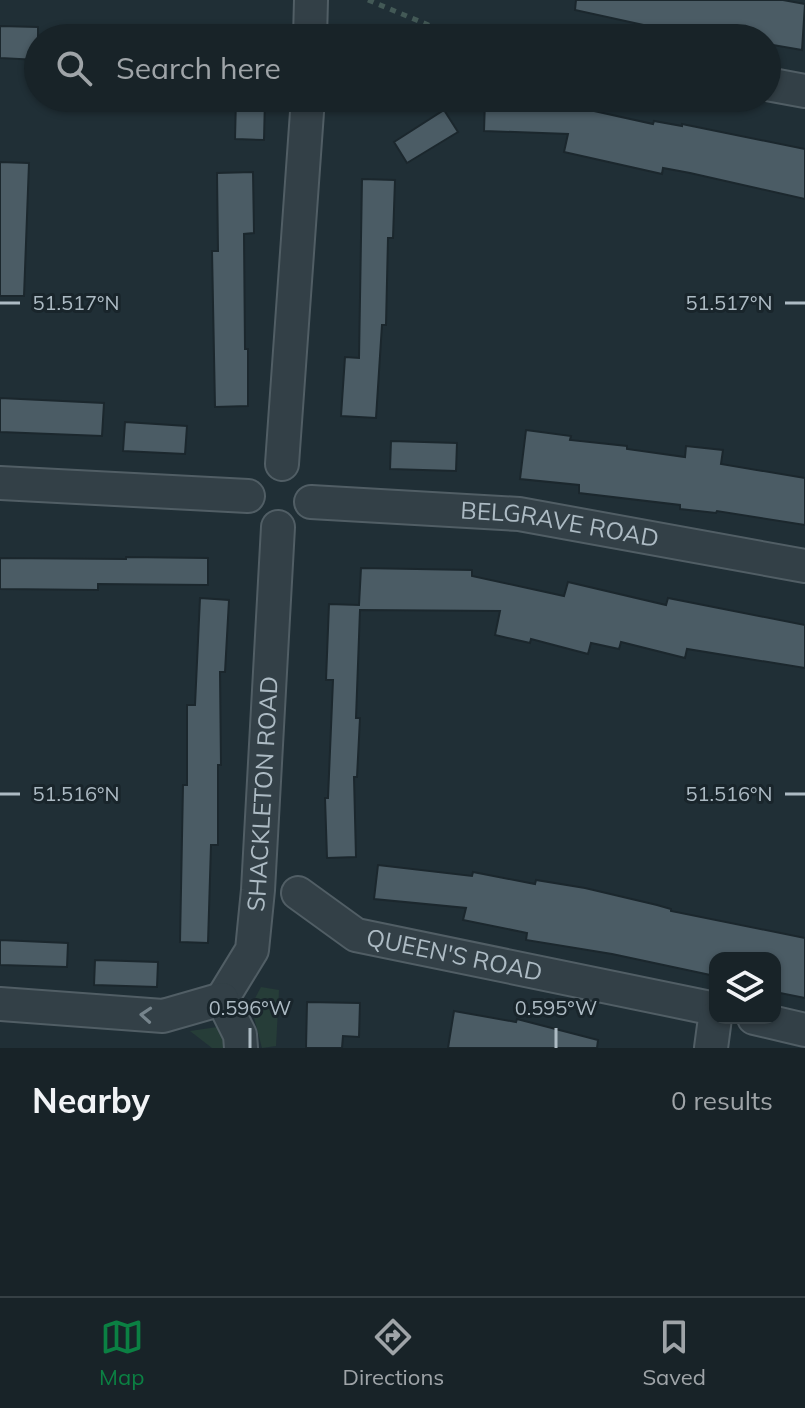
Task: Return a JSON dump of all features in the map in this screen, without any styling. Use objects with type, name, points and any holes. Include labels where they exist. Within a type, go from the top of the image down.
[{"type":"street","points":[[310,24],[311,0]]},
{"type":"street","points":[[781,87],[805,91]]},
{"type":"street","points":[[282,464],[307,112]]},
{"type":"street","points":[[282,464],[302,472],[311,491],[311,502],[303,518],[278,527],[261,520],[250,505],[248,496],[250,485],[262,469],[282,464]]},
{"type":"street","points":[[0,483],[248,496]]},
{"type":"street","name":"BELGRAVE ROAD","points":[[311,502],[519,514],[805,566]]},
{"type":"street","name":"SHACKLETON ROAD","points":[[222,999],[252,950],[278,527]]},
{"type":"street","name":"QUEEN'S ROAD","points":[[298,893],[356,935],[709,1008]]},
{"type":"street","points":[[0,1004],[163,1016],[222,999],[240,1035],[241,1048]]},
{"type":"street","points":[[711,1048],[714,1024]]},
{"type":"street","points":[[780,1024],[805,1030]]},
{"type":"path","points":[[368,0],[426,24]]},
{"type":"green space","points":[[261,987],[279,990],[276,1046],[262,1048],[251,1006]]},
{"type":"green space","points":[[231,1025],[243,1048],[212,1048],[190,1031]]},
{"type":"building","points":[[576,0],[783,0],[805,4],[802,50],[781,46],[781,24],[639,24],[575,10]]},
{"type":"building","points":[[0,26],[24,27],[24,59],[0,58]]},
{"type":"building","points":[[236,112],[265,112],[264,140],[235,139]]},
{"type":"building","points":[[441,112],[445,112],[458,132],[407,163],[394,142]]},
{"type":"building","points":[[485,112],[599,112],[653,124],[654,121],[682,124],[805,149],[805,199],[690,173],[663,168],[662,174],[564,152],[568,134],[484,131]]},
{"type":"building","points":[[0,162],[29,163],[24,296],[0,296]]},
{"type":"building","points":[[253,172],[254,233],[244,234],[248,406],[215,407],[212,251],[218,251],[217,173]]},
{"type":"building","points":[[362,179],[395,180],[393,238],[388,238],[386,325],[382,325],[376,418],[341,416],[345,357],[359,358]]},
{"type":"building","points":[[0,398],[104,403],[102,436],[0,432]]},
{"type":"building","points":[[125,422],[187,426],[185,454],[123,451]]},
{"type":"building","points":[[526,430],[571,436],[570,440],[627,446],[627,449],[685,457],[686,446],[723,450],[721,464],[805,478],[805,525],[579,493],[579,485],[520,479]]},
{"type":"building","points":[[391,441],[457,443],[456,471],[390,469]]},
{"type":"building","points":[[0,558],[208,558],[208,585],[98,584],[98,590],[0,589]]},
{"type":"building","points":[[361,568],[472,570],[472,576],[564,596],[568,582],[666,605],[668,598],[805,625],[805,668],[687,649],[685,658],[621,642],[619,649],[591,643],[588,654],[531,639],[530,643],[495,635],[500,611],[360,610],[356,718],[360,718],[357,777],[354,777],[356,857],[327,858],[325,798],[328,798],[333,680],[326,680],[329,604],[359,605]]},
{"type":"building","points":[[200,598],[229,600],[225,672],[220,672],[218,845],[211,845],[208,943],[180,942],[187,705],[195,705]]},
{"type":"building","points":[[378,865],[472,876],[473,872],[535,884],[536,880],[585,888],[671,911],[805,938],[805,998],[781,993],[781,952],[709,952],[709,975],[526,940],[527,933],[463,920],[466,908],[374,899]]},
{"type":"building","points":[[0,940],[68,943],[67,967],[0,965]]},
{"type":"building","points":[[95,960],[158,962],[157,987],[94,985]]},
{"type":"building","points":[[307,1002],[360,1003],[359,1037],[343,1036],[342,1048],[306,1048]]},
{"type":"building","points":[[454,1011],[516,1022],[517,1019],[598,1040],[597,1048],[448,1048]]}]
